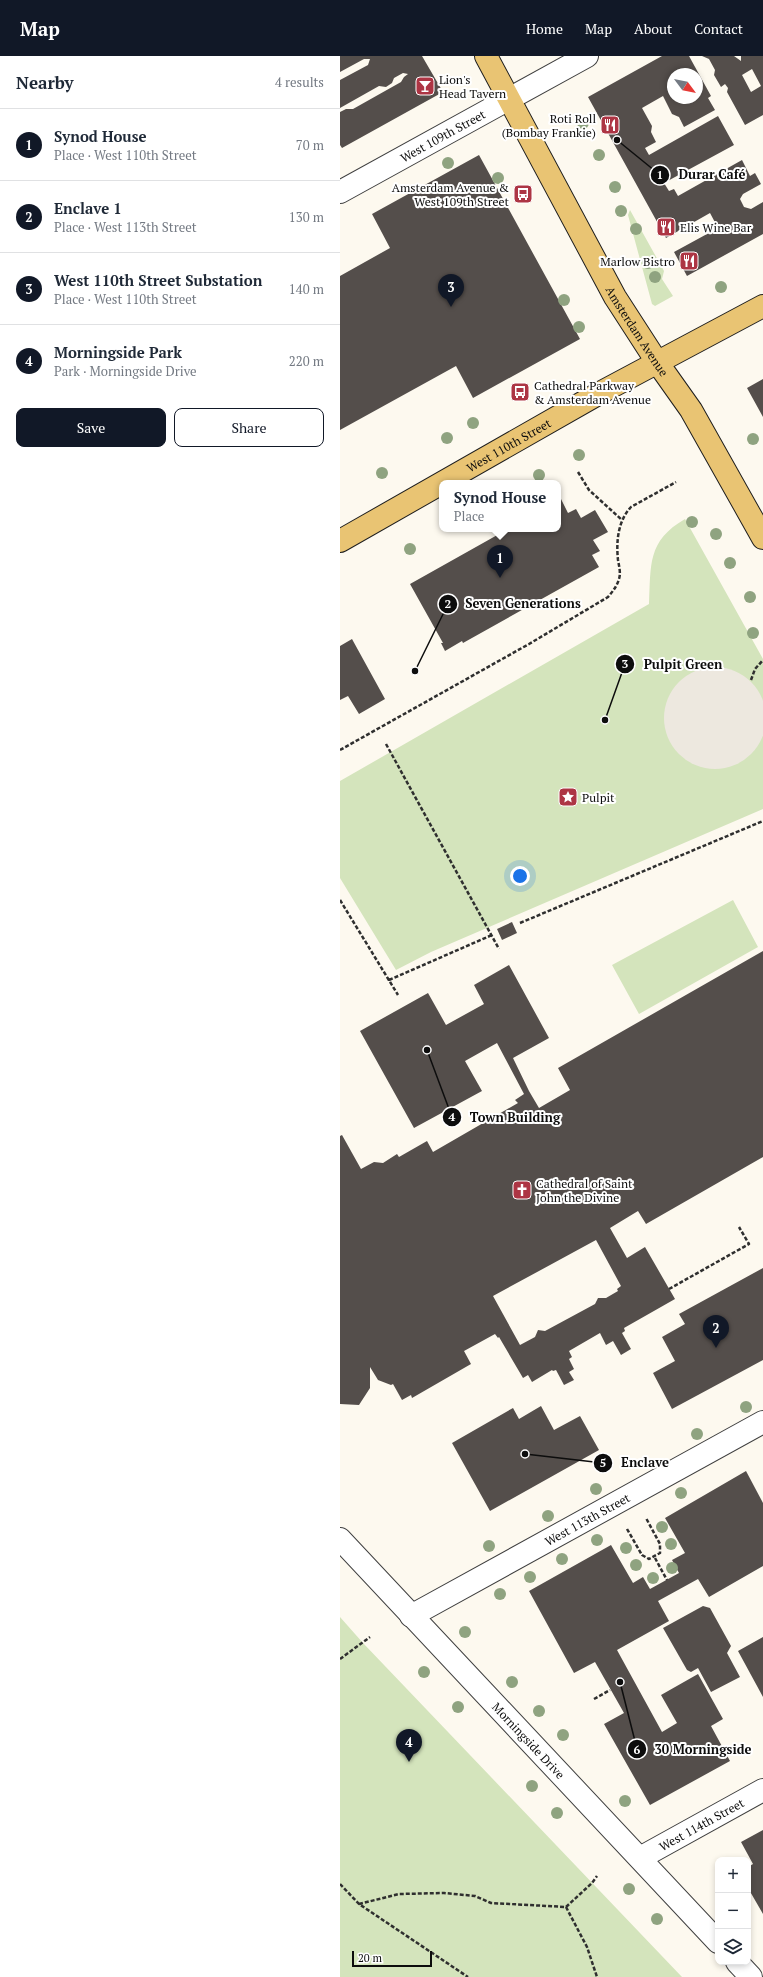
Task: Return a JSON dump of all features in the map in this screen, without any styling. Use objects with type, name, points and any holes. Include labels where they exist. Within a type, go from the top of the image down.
[{"type":"main road","name":"Amsterdam Avenue","points":[[486,56],[615,297],[657,362],[691,410],[763,538]]},
{"type":"main road","name":"West 110th Street","points":[[447,480],[598,394],[763,306]]},
{"type":"main road","name":"West 110th Street","points":[[340,541],[439,485]]},
{"type":"street","name":"West 109th Street","points":[[340,192],[588,56]]},
{"type":"street","name":"West 113th Street","points":[[411,1616],[763,1422]]},
{"type":"street","name":"Morningside Drive","points":[[340,1539],[715,1939]]},
{"type":"street","name":"West 114th Street","points":[[640,1858],[763,1790]]},
{"type":"street","points":[[740,1965],[751,1977]]},
{"type":"path","points":[[578,472],[589,490],[622,520]]},
{"type":"path","points":[[340,750],[529,644],[608,597],[616,587],[620,578],[617,547],[622,520],[631,507],[676,482]]},
{"type":"path","points":[[751,680],[755,669],[763,660]]},
{"type":"path","points":[[386,744],[499,949]]},
{"type":"path","points":[[520,923],[763,821]]},
{"type":"path","points":[[340,900],[398,995]]},
{"type":"path","points":[[389,980],[492,935]]},
{"type":"path","points":[[669,1289],[749,1244],[739,1227]]},
{"type":"path","points":[[627,1529],[642,1555],[650,1559],[655,1558],[660,1553],[660,1544],[646,1518]]},
{"type":"path","points":[[655,1558],[667,1580]]},
{"type":"path","points":[[340,1659],[370,1637]]},
{"type":"path","points":[[594,1699],[610,1690]]},
{"type":"path","points":[[359,1904],[399,1894],[444,1892],[475,1896],[491,1903],[566,1907],[592,1883],[597,1876]]},
{"type":"path","points":[[340,1884],[359,1904],[468,1977]]},
{"type":"path","points":[[566,1907],[587,1947],[597,1977]]},
{"type":"green space","points":[[630,210],[664,271],[662,279],[673,296],[655,306],[652,304],[628,215]]},
{"type":"green space","points":[[685,519],[763,659],[763,809],[431,952],[396,970],[340,878],[340,781],[649,604],[651,566],[657,545],[673,527]]},
{"type":"green space","points":[[733,900],[758,947],[639,1014],[612,965]]},
{"type":"green space","points":[[340,1617],[363,1643],[682,1977],[340,1977]]},
{"type":"shaded area","points":[[715,667],[735,671],[744,675],[758,689],[764,705],[764,731],[758,747],[744,761],[725,768],[705,768],[686,761],[672,747],[665,728],[665,708],[672,689],[686,675],[705,668]]},
{"type":"building","points":[[340,56],[422,56],[443,92],[342,148],[340,145],[340,112],[346,109],[353,109],[401,82],[408,74],[403,73],[394,78],[392,83],[386,87],[379,86],[340,108],[340,80],[368,65],[370,59],[364,59],[340,72]]},
{"type":"building","points":[[662,56],[689,56],[696,68],[667,68],[667,104],[663,96],[642,108],[652,126],[651,132],[656,142],[645,148],[649,155],[718,116],[734,145],[664,183],[669,191],[674,189],[678,196],[742,160],[750,176],[755,173],[761,184],[743,194],[740,199],[744,207],[751,209],[763,202],[763,234],[687,276],[674,252],[718,228],[710,213],[666,238],[588,97]]},
{"type":"building","points":[[702,56],[734,56],[741,61],[741,56],[763,56],[763,115],[745,125],[727,92],[728,88],[725,84],[721,87],[714,75],[715,70],[709,59]],"holes":[[[752,69],[761,86],[751,92],[742,75]]]},
{"type":"building","points":[[703,81],[711,96],[708,98],[715,110],[684,127],[679,117],[672,114],[667,104],[703,104]]},
{"type":"building","points":[[479,155],[580,339],[473,398],[456,366],[340,430],[340,276],[390,248],[372,214]]},
{"type":"building","points":[[763,379],[763,417],[747,388]]},
{"type":"building","points":[[561,499],[568,513],[576,509],[581,518],[595,510],[608,532],[593,540],[600,551],[592,555],[599,567],[463,643],[462,641],[445,651],[441,643],[443,643],[410,584],[503,532],[561,532]]},
{"type":"building","points":[[352,639],[385,699],[359,714],[348,696],[340,700],[340,646]]},
{"type":"building","points":[[512,922],[517,933],[502,940],[497,929]]},
{"type":"building","name":"Cathedral of Saint John the Divine","points":[[763,951],[763,1157],[646,1224],[638,1211],[610,1228],[627,1258],[645,1247],[675,1299],[624,1328],[625,1331],[622,1333],[631,1349],[621,1355],[613,1341],[606,1345],[600,1333],[569,1351],[572,1357],[569,1359],[574,1369],[569,1372],[574,1380],[564,1385],[556,1370],[552,1370],[532,1382],[528,1375],[523,1378],[499,1337],[498,1338],[495,1334],[464,1351],[471,1364],[412,1398],[411,1395],[402,1400],[393,1384],[391,1385],[378,1380],[370,1367],[370,1388],[359,1405],[340,1404],[340,1136],[342,1135],[361,1169],[374,1162],[383,1163],[397,1154],[399,1157],[427,1141],[433,1152],[518,1103],[515,1100],[524,1094],[497,1043],[465,1061],[482,1091],[414,1128],[360,1031],[428,993],[446,1025],[484,1004],[474,985],[509,965],[549,1038],[513,1058],[539,1108],[570,1090],[558,1068]],"holes":[[[596,1240],[621,1286],[617,1289],[618,1291],[606,1298],[598,1298],[595,1304],[545,1331],[538,1330],[535,1337],[520,1345],[493,1296]]]},
{"type":"building","points":[[763,1268],[763,1360],[672,1409],[653,1373],[675,1361],[662,1337],[685,1324],[679,1314]]},
{"type":"building","points":[[541,1406],[554,1430],[580,1416],[599,1450],[490,1511],[452,1443],[513,1408],[519,1419]]},
{"type":"building","points":[[746,1471],[763,1503],[763,1566],[709,1597],[698,1579],[658,1601],[669,1621],[617,1650],[662,1732],[677,1723],[661,1695],[698,1674],[723,1719],[711,1726],[730,1761],[650,1805],[604,1724],[624,1713],[595,1662],[574,1673],[529,1591],[611,1545],[633,1583],[643,1577],[650,1589],[679,1573],[672,1560],[685,1553],[665,1518]]},
{"type":"building","points":[[703,1606],[710,1608],[731,1646],[727,1653],[740,1677],[711,1692],[698,1668],[691,1672],[687,1670],[663,1628]]},
{"type":"building","points":[[763,1637],[763,1697],[738,1651]]},
{"type":"building","points":[[763,1830],[763,1914],[751,1893],[751,1865],[753,1864],[751,1857],[749,1857],[741,1842]]},
{"type":"place","name":"Lion's Head Tavern","points":[[425,86]]},
{"type":"place","name":"Roti Roll (Bombay Frankie)","points":[[610,125]]},
{"type":"place","name":"Durar Café","points":[[617,140]]},
{"type":"place","name":"Amsterdam Avenue & West 109th Street","points":[[523,194]]},
{"type":"place","name":"Elis Wine Bar","points":[[666,227]]},
{"type":"place","name":"Marlow Bistro","points":[[689,261]]},
{"type":"place","name":"West 110th Street Substation","points":[[451,307]]},
{"type":"place","name":"Cathedral Parkway & Amsterdam Avenue","points":[[520,392]]},
{"type":"place","name":"Synod House","points":[[500,578]]},
{"type":"place","name":"Seven Generations","points":[[415,671]]},
{"type":"place","name":"Pulpit Green","points":[[605,720]]},
{"type":"place","name":"Pulpit","points":[[568,797]]},
{"type":"place","name":"Town Building","points":[[427,1050]]},
{"type":"place","name":"Cathedral of Saint John the Divine","points":[[522,1190]]},
{"type":"place","name":"Enclave 1","points":[[716,1348]]},
{"type":"place","name":"Enclave","points":[[525,1454]]},
{"type":"place","name":"30 Morningside","points":[[620,1682]]},
{"type":"place","name":"Morningside Park","points":[[409,1762]]}]
